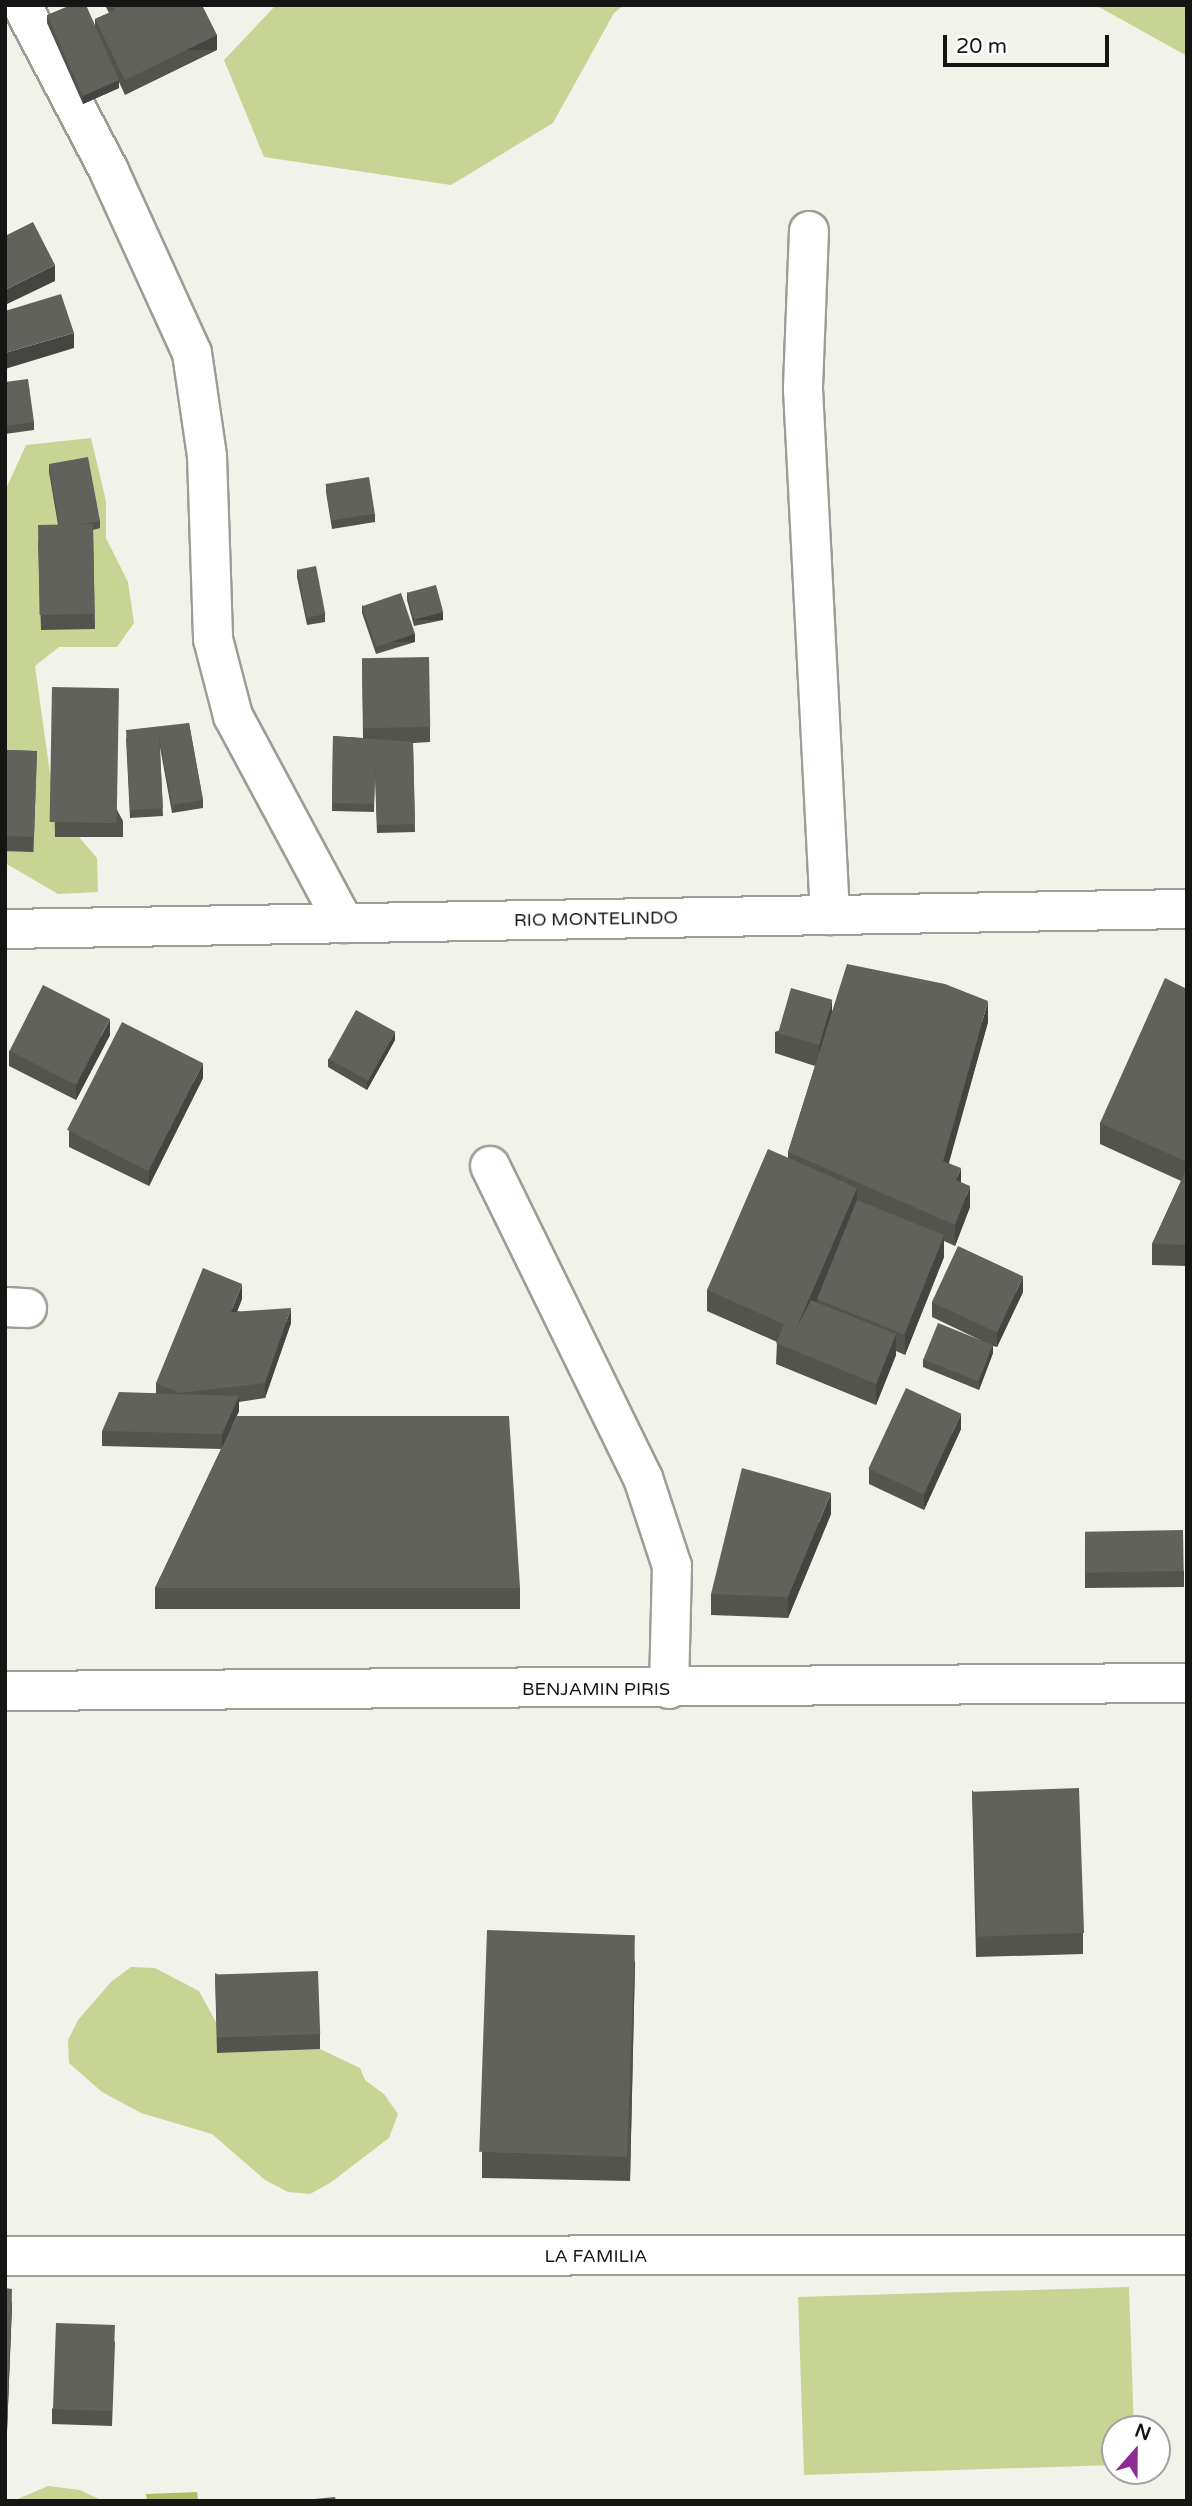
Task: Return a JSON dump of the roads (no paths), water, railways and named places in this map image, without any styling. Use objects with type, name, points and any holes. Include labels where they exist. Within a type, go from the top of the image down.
[{"type":"street","points":[[22,5],[109,172],[192,353],[207,456],[213,639],[233,716],[345,923]]},
{"type":"street","points":[[809,231],[803,389],[830,915]]},
{"type":"street","name":"RIO MONTELINDO","points":[[5,929],[1187,909]]},
{"type":"street","points":[[490,1166],[643,1478],[672,1566],[669,1689]]},
{"type":"street","name":"BENJAMIN PIRIS","points":[[5,1691],[669,1689],[1187,1683]]},
{"type":"street","name":"LA FAMILIA","points":[[5,2256],[1187,2255]]}]
